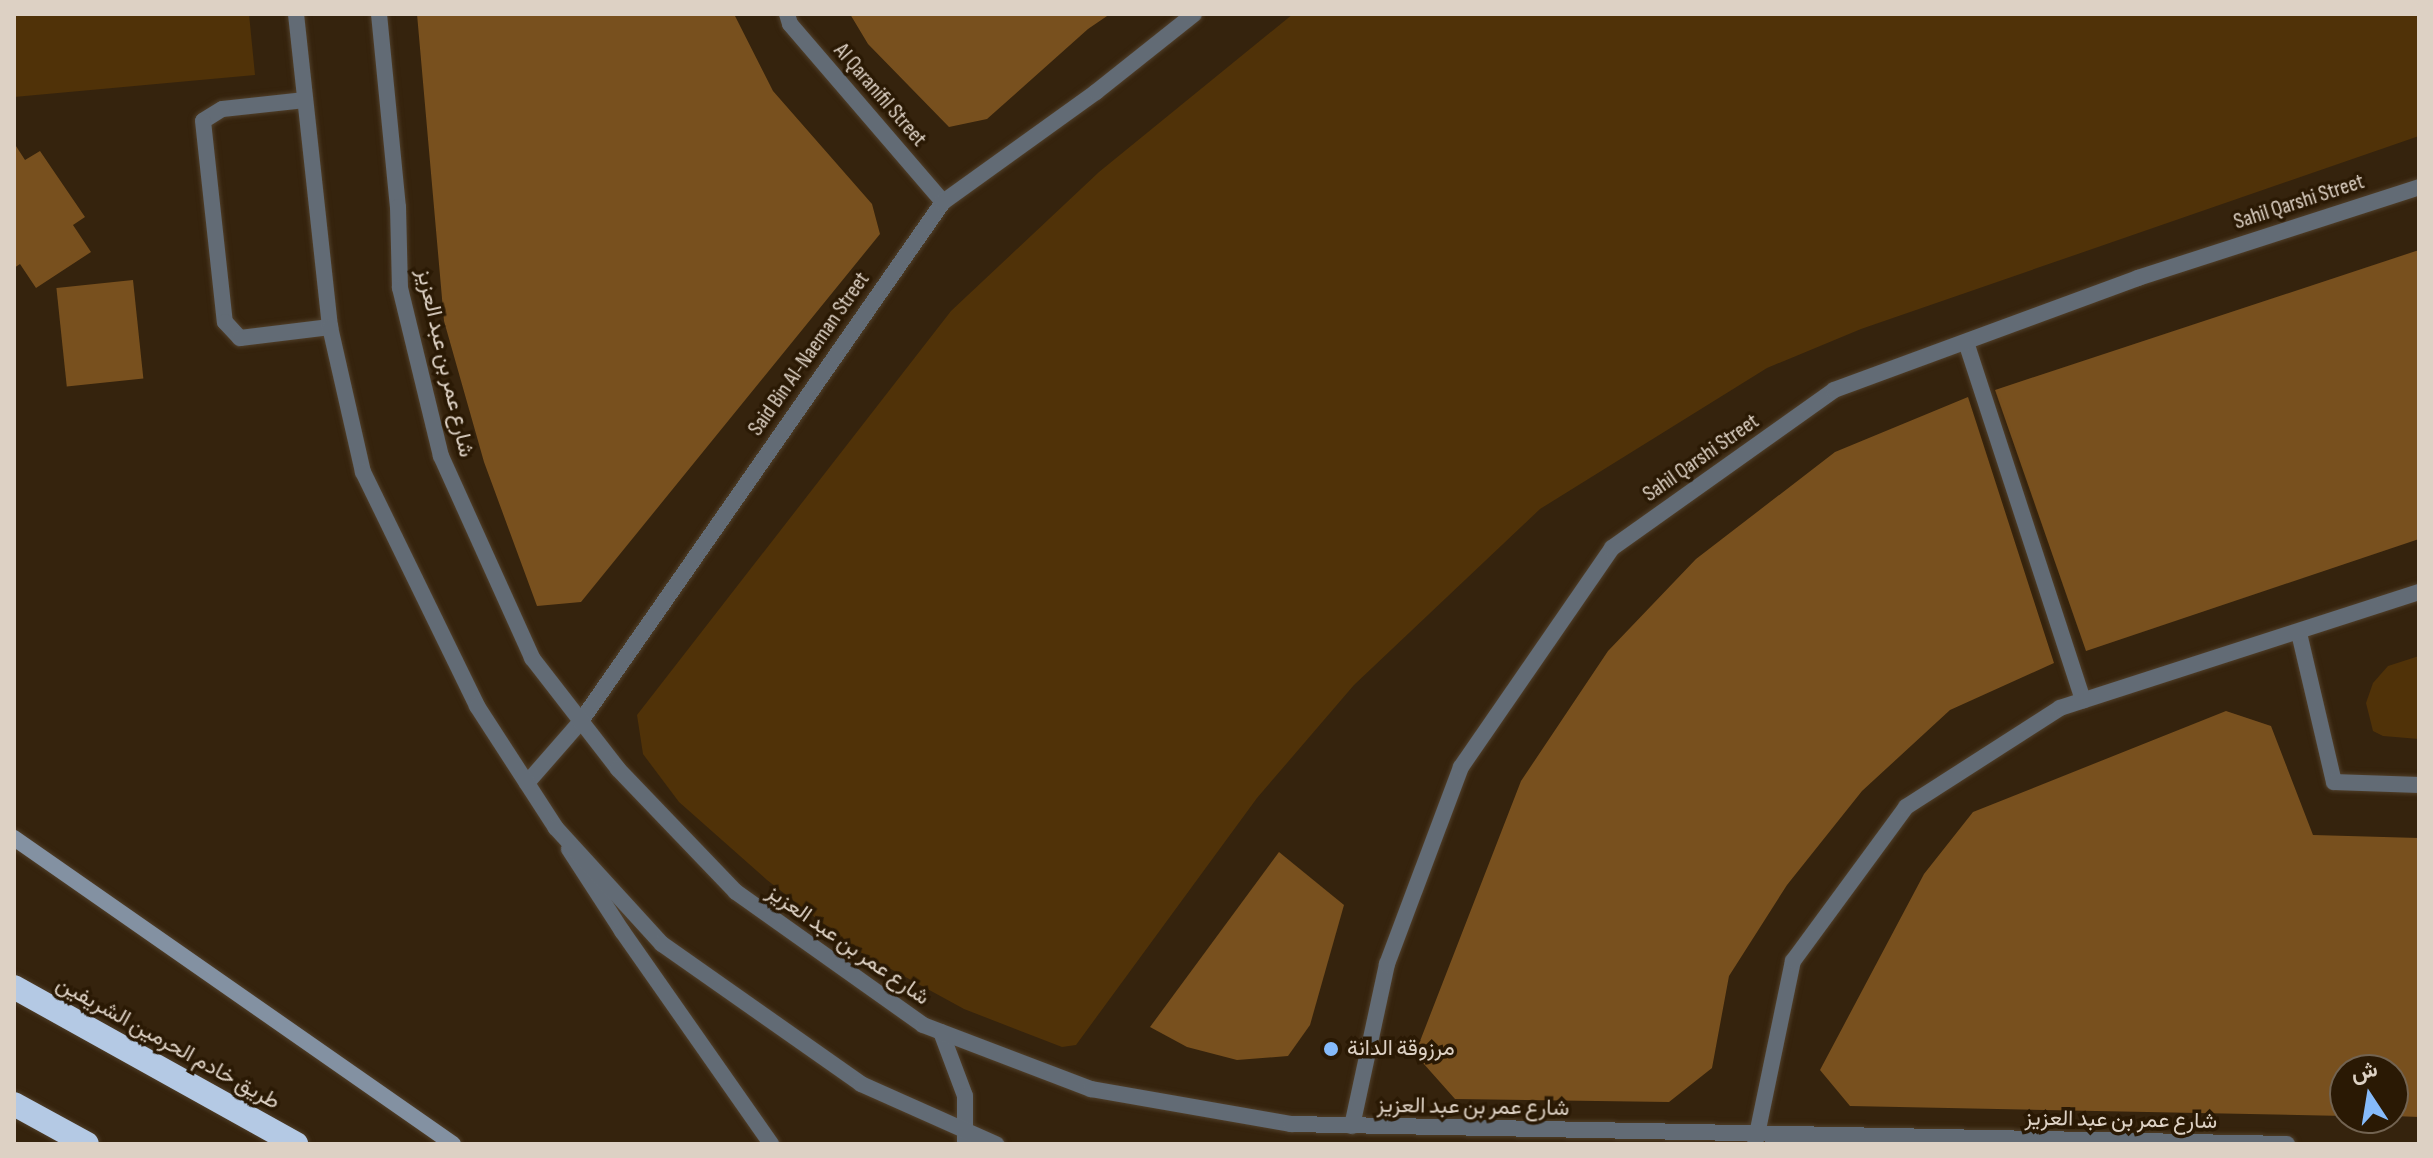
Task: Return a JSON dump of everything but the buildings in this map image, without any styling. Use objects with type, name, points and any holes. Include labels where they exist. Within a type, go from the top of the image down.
[{"type":"highway","name":"طريق خادم الحرمين الشريفين","points":[[14,987],[296,1144]]},
{"type":"highway","points":[[14,1104],[87,1144]]},
{"type":"main road","points":[[14,838],[453,1144]]},
{"type":"street","points":[[296,14],[330,327],[363,472],[477,706],[622,931],[771,1144]]},
{"type":"street","name":"شارع عمر بن عبد العزيز","points":[[379,14],[398,207],[400,288],[441,456],[532,658],[618,769],[736,892],[923,1025],[1091,1089],[1291,1124],[1756,1140],[2287,1144]]},
{"type":"street","name":"Al Qaranifil Street","points":[[787,14],[790,24],[943,202]]},
{"type":"street","name":"Said Bin Al-Naeman Street","points":[[527,783],[581,721],[943,202],[1096,92],[1194,14]]},
{"type":"street","points":[[305,100],[222,109],[203,121],[225,322],[240,338],[330,327]]},
{"type":"street","name":"Sahil Qarshi Street","points":[[1352,1126],[1387,964],[1461,767],[1612,548],[1834,390],[2138,278],[2419,187]]},
{"type":"street","points":[[1966,342],[2083,700]]},
{"type":"street","points":[[1756,1140],[1793,961],[1906,807],[2060,708],[2419,592]]},
{"type":"street","points":[[2299,633],[2334,782],[2419,785]]},
{"type":"street","points":[[556,828],[662,944],[861,1084],[966,1138],[996,1144]]},
{"type":"street","points":[[941,1032],[965,1096],[966,1138]]},
{"type":"shaded area","points":[[14,14],[249,14],[255,75],[14,97]]},
{"type":"shaded area","points":[[1293,14],[2419,14],[2419,136],[1861,329],[1767,368],[1540,509],[1354,685],[1257,798],[1076,1045],[1062,1047],[964,1009],[858,951],[767,880],[679,802],[643,754],[637,715],[951,311],[1099,172]]},
{"type":"shaded area","points":[[2419,656],[2419,739],[2383,736],[2373,731],[2366,703],[2373,683],[2388,666]]},
{"type":"place","name":"مرزوقة الدانة","points":[[1331,1049]]}]
